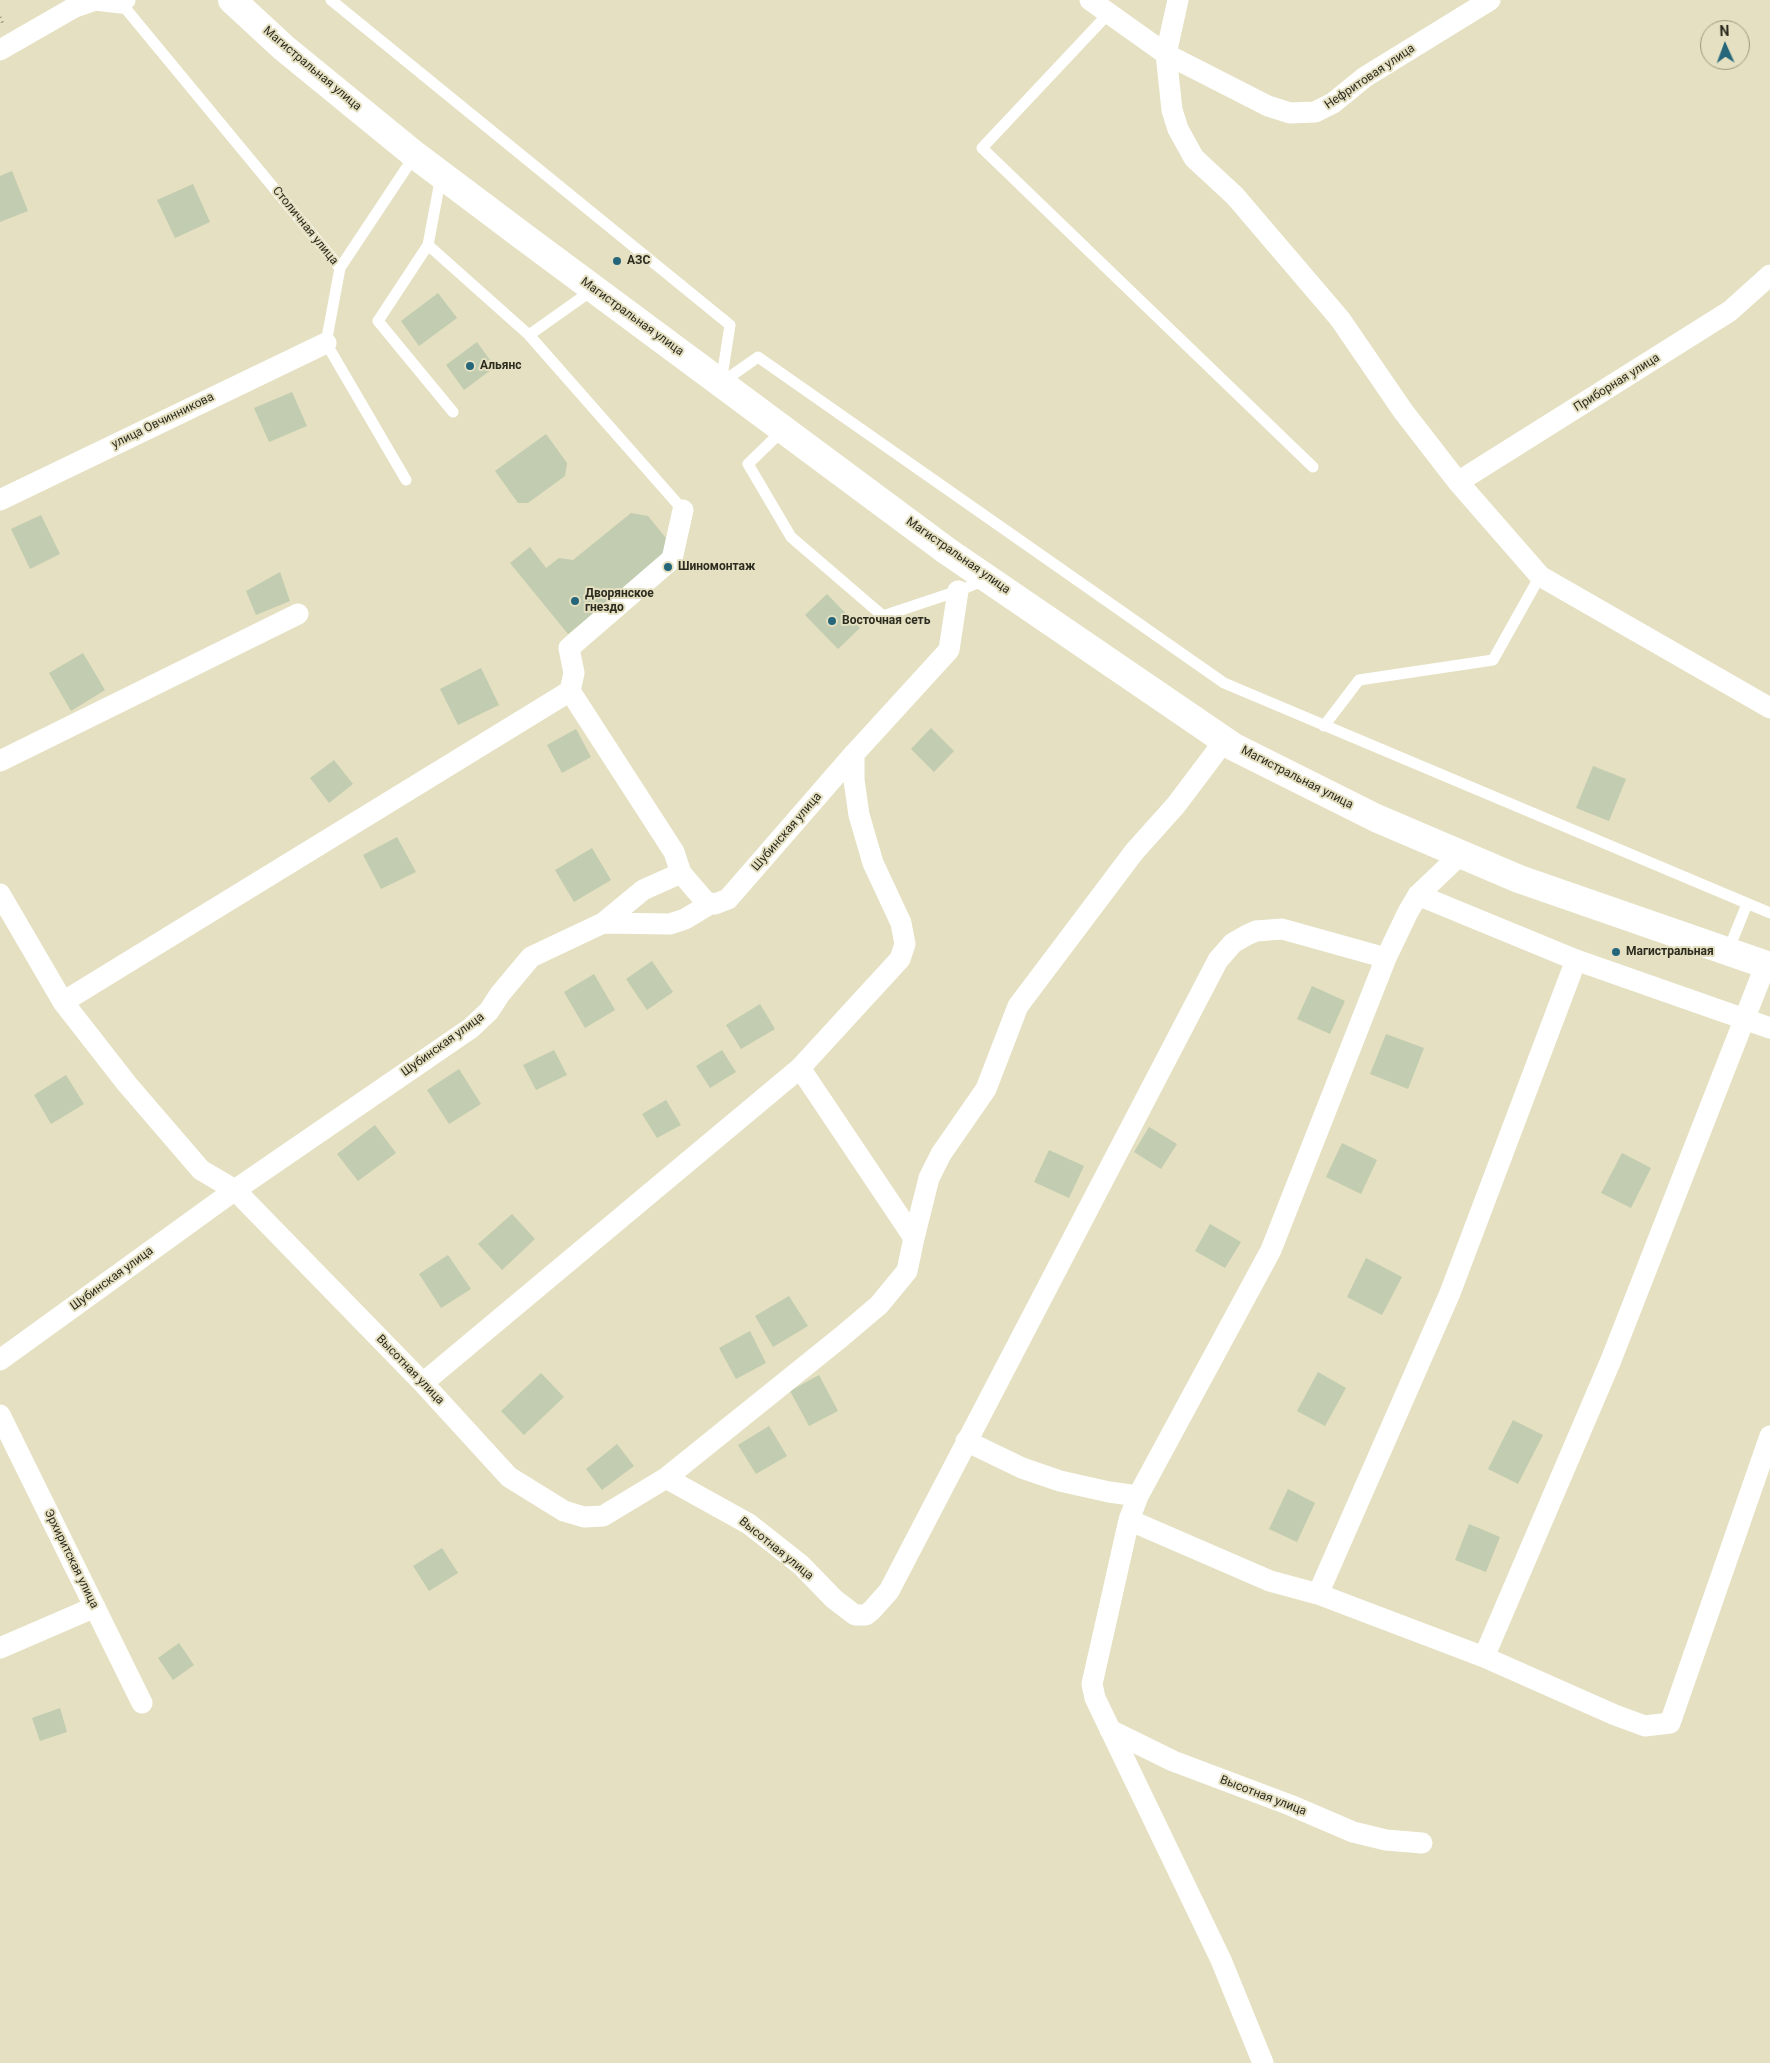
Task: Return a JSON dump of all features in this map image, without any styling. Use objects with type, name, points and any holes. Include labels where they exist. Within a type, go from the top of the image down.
[{"type":"highway","name":"Магистральная улица","points":[[232,0],[284,48],[415,155],[594,289],[988,578],[1225,740],[1376,818],[1519,880],[1768,965]]},
{"type":"street","points":[[0,50],[75,7],[95,0],[123,1]]},
{"type":"street","name":"Нефритовая улица","points":[[1090,0],[1166,54],[1268,106],[1290,113],[1315,112],[1333,103],[1365,77],[1490,0]]},
{"type":"street","points":[[1178,0],[1166,54],[1172,110],[1178,129],[1194,158],[1235,196],[1340,319],[1403,410],[1458,482],[1540,576],[1770,708]]},
{"type":"street","name":"Приборная улица","points":[[1458,482],[1730,311],[1770,276]]},
{"type":"street","name":"улица Овчинникова","points":[[0,500],[326,343]]},
{"type":"street","points":[[683,510],[672,560],[569,648],[574,673],[570,691],[674,852],[681,873],[710,904]]},
{"type":"street","name":"Шубинская улица","points":[[604,923],[670,924],[685,919],[710,904],[728,899],[854,754],[949,650],[958,591]]},
{"type":"street","points":[[0,761],[298,614]]},
{"type":"street","points":[[63,1002],[570,691]]},
{"type":"street","points":[[666,1478],[880,1306],[907,1271],[929,1178],[940,1154],[986,1089],[1018,1006],[1134,852],[1176,805],[1225,740]]},
{"type":"street","points":[[423,1383],[800,1068],[900,960],[905,944],[901,923],[873,863],[859,815],[854,780],[854,754]]},
{"type":"street","points":[[1263,2063],[1221,1960],[1095,1698],[1092,1684],[1129,1520],[1138,1496],[1271,1250],[1386,958],[1418,895],[1460,855]]},
{"type":"street","name":"Шубинская улица","points":[[0,1360],[235,1190],[471,1028],[489,1011],[500,994],[531,957],[604,923],[643,890],[681,873]]},
{"type":"street","name":"Высотная улица","points":[[0,894],[63,1002],[127,1084],[201,1170],[235,1190],[423,1383],[509,1476],[564,1512],[584,1518],[603,1516],[666,1478],[749,1524],[801,1566],[834,1599],[854,1614],[866,1615],[889,1591],[966,1441]]},
{"type":"street","points":[[1418,895],[1576,960],[1770,1028]]},
{"type":"street","points":[[1138,1496],[1108,1492],[1060,1481],[1022,1468],[966,1441],[1218,960],[1233,943],[1247,935],[1256,931],[1282,929],[1386,958]]},
{"type":"street","points":[[1318,1594],[1450,1293],[1576,960]]},
{"type":"street","points":[[1484,1657],[1610,1360],[1744,1020],[1768,965]]},
{"type":"street","points":[[800,1068],[914,1238]]},
{"type":"street","name":"Эрхиритская улица","points":[[0,1414],[142,1703]]},
{"type":"street","points":[[1129,1520],[1270,1580],[1318,1594],[1484,1657],[1644,1726],[1670,1723],[1770,1436]]},
{"type":"street","points":[[0,1648],[95,1607]]},
{"type":"street","name":"Высотная улица","points":[[1110,1730],[1173,1761],[1290,1805],[1353,1832],[1386,1840],[1422,1843]]},
{"type":"lane","points":[[331,0],[730,325],[721,383]]},
{"type":"lane","name":"Столичная улица","points":[[123,1],[340,268],[326,343]]},
{"type":"lane","points":[[1109,13],[982,148],[1312,467]]},
{"type":"lane","points":[[340,268],[415,155]]},
{"type":"lane","points":[[441,174],[428,245],[378,321],[453,412]]},
{"type":"lane","points":[[428,245],[529,335],[683,510]]},
{"type":"lane","points":[[529,335],[594,289]]},
{"type":"lane","points":[[326,343],[406,480]]},
{"type":"lane","points":[[721,383],[758,357],[1224,683],[1770,914]]},
{"type":"lane","points":[[784,429],[748,464],[791,537],[883,616],[958,591],[988,578]]},
{"type":"lane","points":[[1324,726],[1359,680],[1493,660],[1540,576]]},
{"type":"lane","points":[[1728,951],[1747,904]]},
{"type":"building","points":[[12,171],[28,211],[0,222],[0,176]]},
{"type":"building","points":[[193,184],[210,222],[175,238],[157,200]]},
{"type":"building","points":[[438,293],[457,318],[419,346],[401,321]]},
{"type":"building","name":"Альянс","points":[[477,342],[495,367],[464,390],[446,365]]},
{"type":"building","points":[[292,392],[307,426],[269,442],[254,408]]},
{"type":"building","points":[[546,434],[567,463],[565,476],[528,503],[518,503],[495,471]]},
{"type":"building","name":"Дворянское гнездо","points":[[631,513],[648,516],[674,548],[568,634],[510,563],[530,547],[546,568],[559,558],[573,560]]},
{"type":"building","points":[[41,515],[60,554],[30,569],[11,529]]},
{"type":"building","points":[[280,572],[290,601],[256,615],[246,591]]},
{"type":"building","name":"Восточная сеть","points":[[827,594],[860,628],[838,649],[805,615]]},
{"type":"building","points":[[83,653],[105,690],[71,711],[49,673]]},
{"type":"building","points":[[481,668],[499,705],[458,725],[440,689]]},
{"type":"building","points":[[931,728],[954,751],[934,772],[911,749]]},
{"type":"building","points":[[576,729],[591,757],[562,773],[547,745]]},
{"type":"building","points":[[334,760],[353,784],[329,803],[310,778]]},
{"type":"building","points":[[1593,766],[1626,779],[1609,821],[1576,808]]},
{"type":"building","points":[[397,837],[416,872],[381,889],[363,855]]},
{"type":"building","points":[[592,848],[611,880],[574,902],[555,870]]},
{"type":"building","points":[[652,961],[673,992],[647,1010],[626,979]]},
{"type":"building","points":[[594,974],[615,1010],[585,1028],[564,992]]},
{"type":"building","points":[[1312,986],[1345,1001],[1330,1034],[1297,1019]]},
{"type":"building","points":[[760,1004],[775,1029],[741,1049],[726,1025]]},
{"type":"building","points":[[1386,1034],[1424,1048],[1408,1089],[1370,1074]]},
{"type":"building","points":[[554,1050],[567,1075],[536,1090],[523,1065]]},
{"type":"building","points":[[722,1050],[736,1072],[710,1088],[696,1066]]},
{"type":"building","points":[[459,1069],[481,1104],[449,1124],[427,1090]]},
{"type":"building","points":[[66,1075],[84,1104],[51,1124],[34,1095]]},
{"type":"building","points":[[666,1100],[681,1125],[657,1138],[642,1114]]},
{"type":"building","points":[[375,1125],[396,1153],[358,1181],[337,1154]]},
{"type":"building","points":[[1149,1127],[1177,1144],[1161,1169],[1134,1152]]},
{"type":"building","points":[[1342,1143],[1377,1160],[1361,1194],[1326,1177]]},
{"type":"building","points":[[1049,1150],[1084,1166],[1069,1198],[1034,1182]]},
{"type":"building","points":[[1622,1153],[1651,1168],[1631,1208],[1601,1193]]},
{"type":"building","points":[[512,1214],[535,1239],[502,1270],[478,1244]]},
{"type":"building","points":[[1210,1224],[1241,1242],[1225,1268],[1195,1251]]},
{"type":"building","points":[[448,1255],[471,1289],[441,1308],[419,1274]]},
{"type":"building","points":[[1366,1258],[1402,1277],[1382,1315],[1347,1297]]},
{"type":"building","points":[[789,1296],[808,1326],[773,1347],[755,1316]]},
{"type":"building","points":[[750,1331],[766,1363],[736,1379],[719,1348]]},
{"type":"building","points":[[1318,1372],[1346,1388],[1325,1426],[1297,1411]]},
{"type":"building","points":[[541,1373],[564,1397],[524,1435],[501,1411]]},
{"type":"building","points":[[819,1375],[838,1411],[809,1426],[790,1391]]},
{"type":"building","points":[[1513,1420],[1543,1435],[1518,1484],[1488,1469]]},
{"type":"building","points":[[769,1426],[787,1456],[756,1474],[738,1445]]},
{"type":"building","points":[[617,1444],[634,1466],[602,1490],[586,1469]]},
{"type":"building","points":[[1288,1489],[1315,1503],[1297,1542],[1269,1529]]},
{"type":"building","points":[[1469,1524],[1500,1537],[1486,1572],[1455,1560]]},
{"type":"building","points":[[442,1548],[458,1573],[429,1591],[413,1566]]},
{"type":"building","points":[[179,1643],[194,1665],[173,1680],[158,1658]]},
{"type":"building","points":[[60,1708],[67,1732],[40,1741],[32,1718]]},
{"type":"place","name":"АЗС","points":[[617,261]]},
{"type":"place","name":"Альянс","points":[[470,366]]},
{"type":"place","name":"Шиномонтаж","points":[[668,567]]},
{"type":"place","name":"Дворянское гнездо","points":[[575,601]]},
{"type":"place","name":"Восточная сеть","points":[[832,621]]},
{"type":"place","name":"Магистральная","points":[[1616,952]]}]
